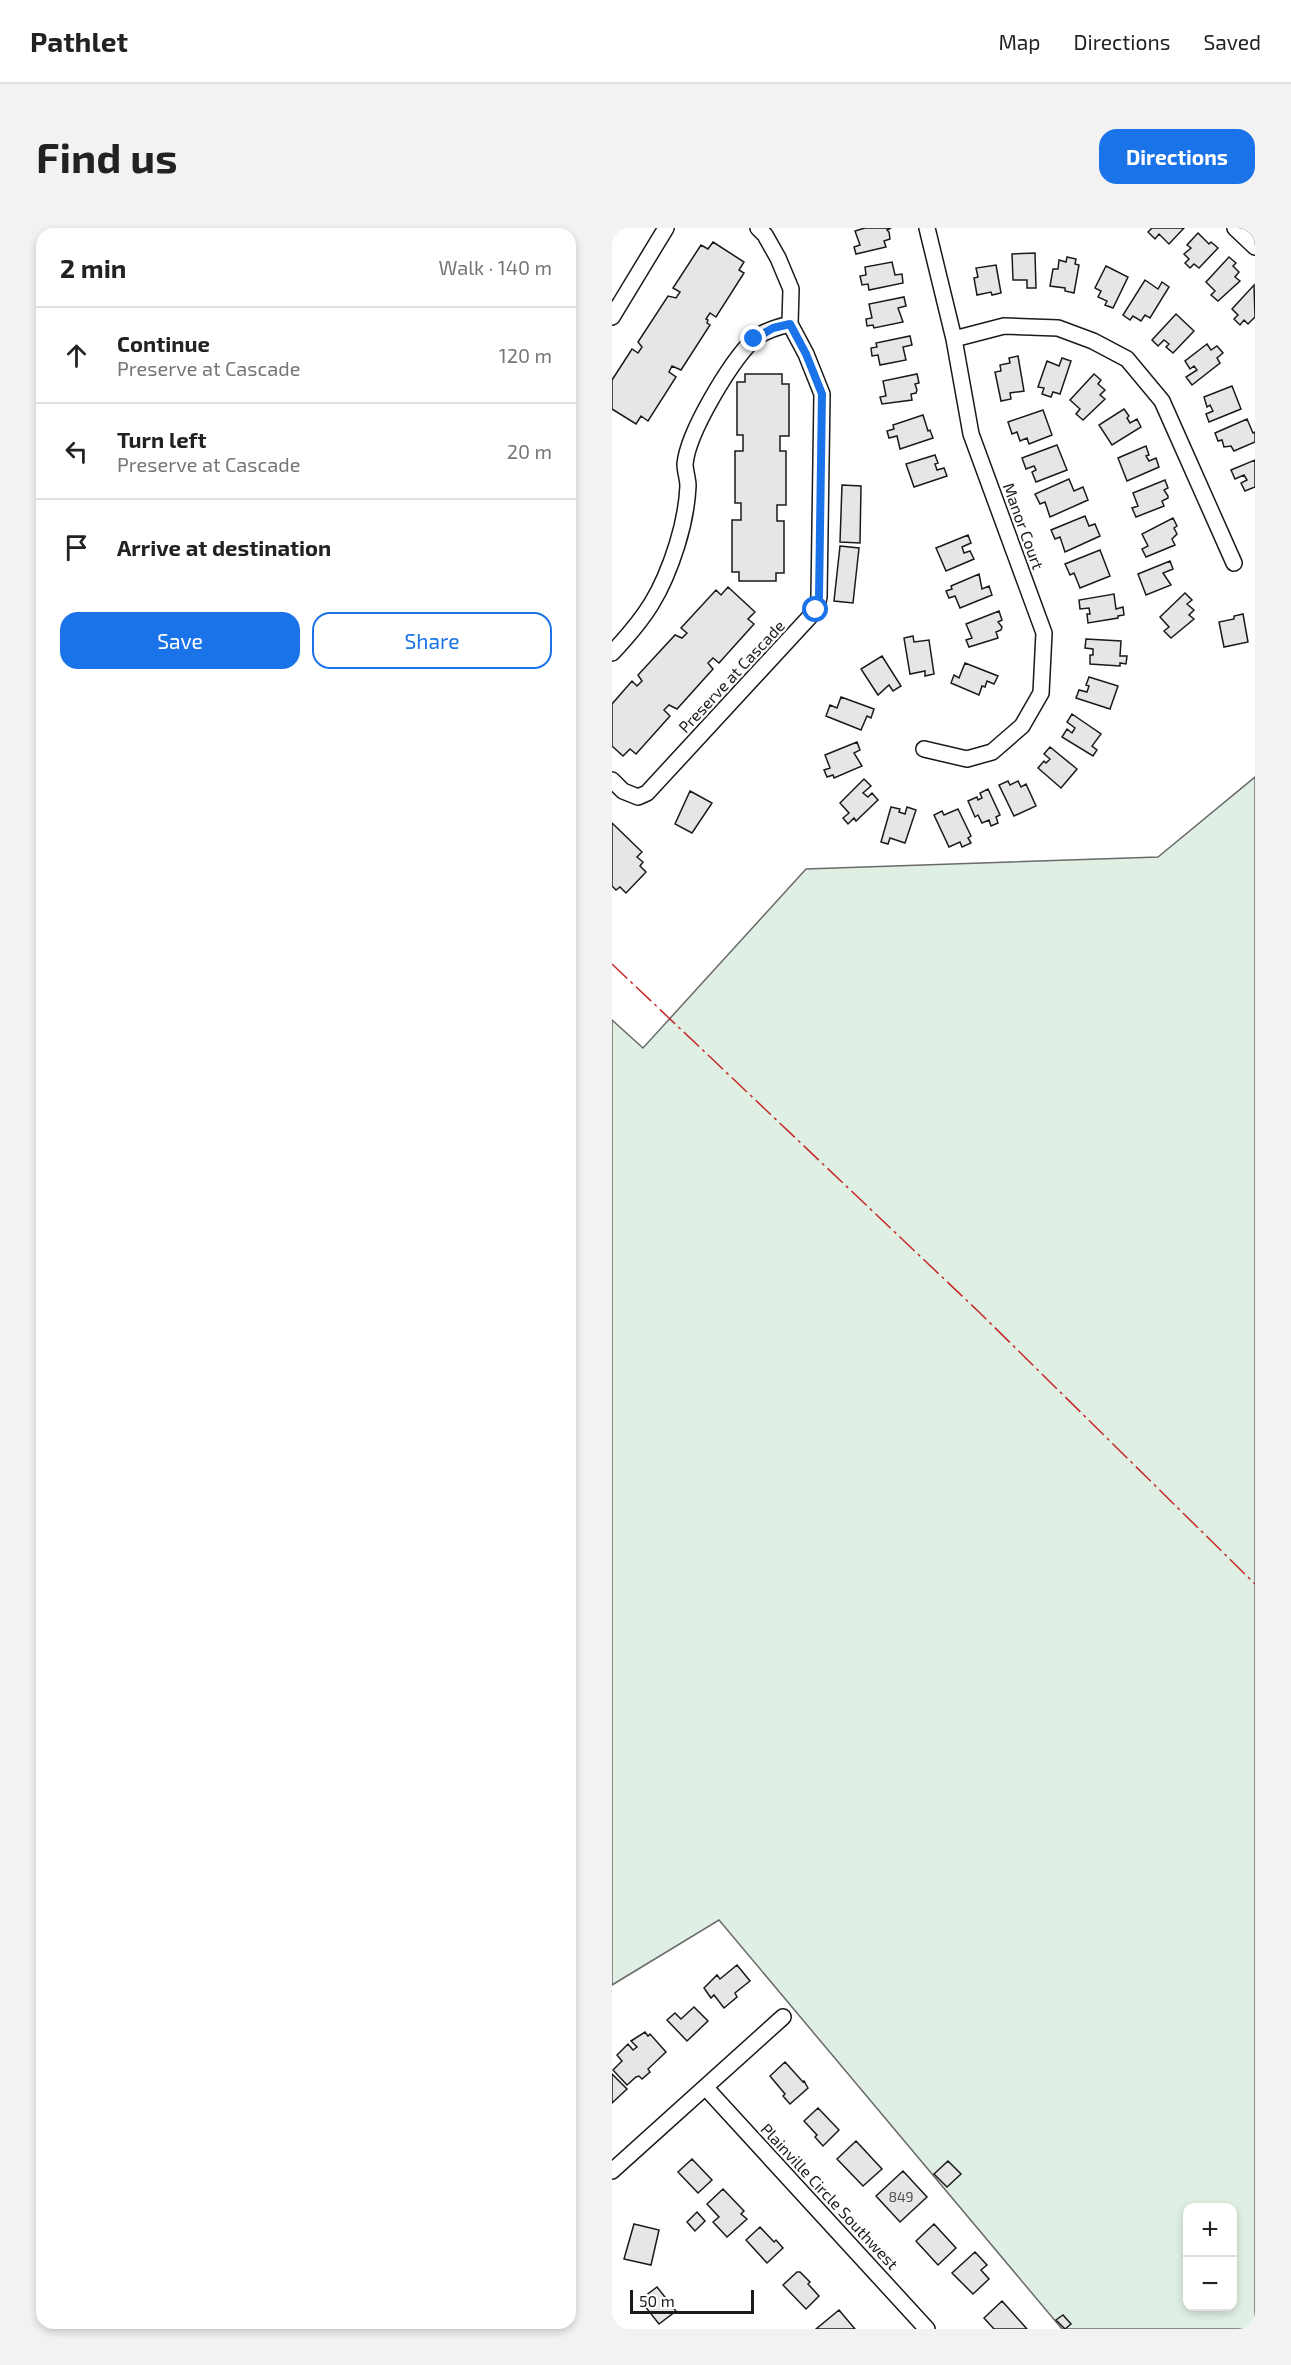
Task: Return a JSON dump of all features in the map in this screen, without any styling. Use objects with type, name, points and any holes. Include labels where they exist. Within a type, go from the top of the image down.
[{"type":"street","points":[[612,317],[666,228]]},
{"type":"street","name":"Preserve at Cascade","points":[[612,780],[623,791],[638,797],[647,793],[816,610],[819,597],[822,394],[806,354],[790,324],[791,289],[778,258],[765,235],[758,228]]},
{"type":"street","name":"Manor Court","points":[[924,749],[967,759],[992,752],[1022,726],[1041,693],[1044,633],[971,434],[954,339],[927,228]]},
{"type":"street","points":[[1235,228],[1255,247]]},
{"type":"street","points":[[612,653],[639,625],[663,584],[678,542],[688,484],[685,464],[693,432],[701,417],[754,339],[773,328],[790,324]]},
{"type":"street","points":[[954,339],[1004,326],[1058,328],[1093,341],[1127,359],[1162,401],[1234,563]]},
{"type":"street","points":[[612,2170],[783,2017]]},
{"type":"street","name":"Plainville Circle Southwest","points":[[706,2088],[927,2329]]},
{"type":"green space","points":[[1255,777],[1255,2329],[1062,2329],[719,1920],[612,1985],[612,1020],[643,1048],[806,869],[1158,857]]},
{"type":"building","points":[[865,228],[891,228],[887,230],[890,239],[884,241],[886,247],[856,254],[854,247],[860,245],[855,231]]},
{"type":"building","points":[[1152,228],[1184,228],[1169,244],[1159,234],[1155,239],[1148,232]]},
{"type":"building","points":[[1198,233],[1209,244],[1211,242],[1218,248],[1199,268],[1194,264],[1190,268],[1185,263],[1189,259],[1184,254],[1191,248],[1187,245]]},
{"type":"building","points":[[713,242],[744,262],[739,270],[744,273],[716,317],[710,313],[706,319],[710,325],[681,370],[672,366],[669,372],[676,377],[648,421],[641,416],[636,424],[612,409],[612,380],[632,349],[638,353],[642,347],[638,342],[668,296],[676,298],[680,292],[673,288],[701,245],[708,249]]},
{"type":"building","points":[[1035,253],[1036,288],[1027,288],[1027,280],[1013,280],[1012,254]]},
{"type":"building","points":[[1067,257],[1076,259],[1075,264],[1079,265],[1074,293],[1065,291],[1065,288],[1050,286],[1053,269],[1058,269],[1059,260],[1066,262]]},
{"type":"building","points":[[1229,257],[1236,263],[1233,266],[1239,272],[1235,277],[1240,281],[1218,301],[1211,295],[1215,291],[1206,282]]},
{"type":"building","points":[[892,262],[895,275],[902,274],[903,283],[869,290],[868,284],[862,285],[860,276],[866,275],[865,267]]},
{"type":"building","points":[[996,265],[1001,293],[992,295],[991,292],[977,295],[974,278],[978,277],[976,268]]},
{"type":"building","points":[[1106,266],[1128,277],[1113,308],[1105,305],[1107,301],[1098,297],[1101,291],[1095,288]]},
{"type":"building","points":[[1145,280],[1158,289],[1162,282],[1169,287],[1150,318],[1145,315],[1141,321],[1133,316],[1130,320],[1123,315]]},
{"type":"building","points":[[1254,285],[1255,317],[1248,324],[1244,320],[1240,325],[1234,319],[1238,315],[1232,309]]},
{"type":"building","points":[[904,297],[906,306],[898,308],[903,322],[874,328],[873,325],[867,326],[866,319],[872,318],[869,304]]},
{"type":"building","points":[[1176,314],[1194,331],[1173,353],[1166,347],[1169,344],[1164,340],[1158,346],[1152,340]]},
{"type":"building","points":[[910,336],[912,345],[903,347],[906,360],[880,365],[878,355],[872,356],[871,348],[877,347],[876,343]]},
{"type":"building","points":[[1207,344],[1211,350],[1217,346],[1223,353],[1217,358],[1220,363],[1192,385],[1186,377],[1197,370],[1194,366],[1190,369],[1185,361]]},
{"type":"building","points":[[1018,356],[1024,391],[1010,393],[1011,399],[1001,401],[995,372],[1001,371],[1000,365],[1010,363],[1009,358]]},
{"type":"building","points":[[1062,358],[1071,361],[1060,394],[1053,392],[1051,397],[1042,394],[1044,388],[1038,387],[1047,361],[1059,366]]},
{"type":"building","points":[[745,374],[782,374],[782,384],[789,384],[789,436],[780,436],[780,451],[786,451],[786,505],[777,505],[777,521],[784,521],[784,573],[776,573],[776,581],[739,581],[739,572],[732,572],[732,520],[741,520],[741,503],[735,503],[735,451],[743,451],[743,435],[737,435],[737,382],[745,382]]},
{"type":"building","points":[[917,374],[919,383],[915,384],[917,390],[916,393],[911,394],[912,400],[882,404],[880,397],[886,396],[883,381]]},
{"type":"building","points":[[1094,374],[1101,380],[1098,384],[1105,390],[1100,395],[1105,399],[1083,420],[1076,414],[1080,409],[1070,400]]},
{"type":"building","points":[[1232,386],[1241,409],[1209,422],[1206,414],[1213,411],[1210,405],[1207,407],[1204,397]]},
{"type":"building","points":[[1124,409],[1129,416],[1127,418],[1130,423],[1137,419],[1141,427],[1112,445],[1099,425]]},
{"type":"building","points":[[1043,410],[1052,435],[1029,444],[1027,438],[1020,441],[1017,432],[1012,434],[1008,422]]},
{"type":"building","points":[[923,415],[933,438],[900,449],[897,436],[889,438],[887,431],[894,429],[893,425]]},
{"type":"building","points":[[1247,419],[1253,433],[1255,432],[1255,442],[1234,451],[1231,446],[1224,447],[1222,440],[1218,441],[1215,433]]},
{"type":"building","points":[[1057,445],[1067,470],[1036,482],[1032,472],[1036,470],[1034,466],[1026,469],[1022,458]]},
{"type":"building","points":[[1146,446],[1149,455],[1146,456],[1149,461],[1156,458],[1159,467],[1127,481],[1118,458]]},
{"type":"building","points":[[935,455],[938,463],[935,464],[937,470],[944,468],[947,476],[914,487],[906,464]]},
{"type":"building","points":[[1255,460],[1255,487],[1245,491],[1241,483],[1247,480],[1244,475],[1235,479],[1231,470]]},
{"type":"building","points":[[1069,479],[1074,491],[1083,487],[1088,500],[1050,517],[1045,502],[1040,504],[1035,494]]},
{"type":"building","points":[[1165,480],[1168,488],[1164,490],[1168,498],[1162,501],[1164,506],[1136,517],[1132,508],[1138,506],[1133,493]]},
{"type":"building","points":[[842,485],[861,486],[860,543],[840,542]]},
{"type":"building","points":[[1085,516],[1089,526],[1095,524],[1100,536],[1065,552],[1060,537],[1055,539],[1051,530]]},
{"type":"building","points":[[1173,518],[1177,526],[1174,528],[1177,534],[1172,539],[1175,545],[1146,557],[1142,549],[1148,546],[1142,534]]},
{"type":"building","points":[[968,535],[971,543],[962,547],[964,553],[970,551],[974,559],[946,571],[936,548]]},
{"type":"building","points":[[840,546],[859,548],[853,603],[834,601]]},
{"type":"building","points":[[1100,550],[1110,576],[1080,588],[1074,573],[1070,575],[1065,564]]},
{"type":"building","points":[[1170,561],[1173,569],[1163,573],[1171,585],[1146,595],[1138,574]]},
{"type":"building","points":[[979,574],[982,589],[989,586],[992,595],[960,608],[955,596],[949,598],[946,591],[952,589],[951,586]]},
{"type":"building","points":[[728,587],[755,612],[748,619],[754,624],[719,663],[713,658],[708,663],[713,669],[677,709],[669,705],[664,710],[670,716],[636,754],[630,749],[623,756],[612,746],[612,704],[632,681],[637,686],[642,681],[638,675],[675,635],[682,638],[687,633],[681,628],[716,590],[721,595]]},
{"type":"building","points":[[1185,593],[1192,600],[1187,604],[1194,610],[1189,615],[1194,619],[1171,638],[1164,631],[1169,627],[1160,617]]},
{"type":"building","points":[[1114,594],[1116,609],[1123,607],[1124,615],[1088,623],[1089,608],[1080,609],[1079,600]]},
{"type":"building","points":[[999,611],[1002,620],[998,622],[1002,627],[996,632],[998,638],[969,647],[966,640],[972,638],[966,624]]},
{"type":"building","points":[[1243,614],[1248,642],[1224,647],[1219,622],[1234,619],[1234,616]]},
{"type":"building","points":[[913,636],[914,642],[929,640],[934,674],[925,676],[925,671],[910,674],[904,638]]},
{"type":"building","points":[[1086,639],[1121,641],[1120,656],[1127,656],[1126,664],[1120,663],[1120,666],[1090,664],[1093,649],[1085,648]]},
{"type":"building","points":[[882,656],[901,686],[893,691],[889,685],[878,695],[861,669]]},
{"type":"building","points":[[965,663],[998,676],[994,684],[987,681],[985,687],[982,686],[979,695],[951,683],[954,675],[959,678]]},
{"type":"building","points":[[1089,677],[1118,686],[1110,709],[1076,698],[1079,690],[1087,692],[1089,686],[1086,685]]},
{"type":"building","points":[[841,697],[874,709],[871,718],[867,716],[861,730],[826,716],[830,705],[837,708]]},
{"type":"building","points":[[1072,714],[1101,734],[1092,746],[1097,750],[1093,756],[1062,737],[1067,729],[1072,733],[1075,728],[1067,722]]},
{"type":"building","points":[[857,742],[860,750],[854,753],[862,766],[834,778],[833,775],[827,777],[824,770],[830,768],[825,755]]},
{"type":"building","points":[[1050,747],[1077,769],[1061,788],[1038,768],[1044,761],[1046,763],[1050,759],[1044,754]]},
{"type":"building","points":[[864,779],[871,786],[863,793],[868,797],[872,793],[878,800],[856,821],[854,818],[848,824],[843,818],[849,813],[840,803]]},
{"type":"building","points":[[1008,781],[1010,785],[1018,781],[1021,787],[1026,784],[1036,806],[1014,816],[999,785]]},
{"type":"building","points":[[988,789],[1000,815],[996,817],[998,823],[991,826],[989,820],[982,823],[978,815],[975,817],[968,801],[977,797],[978,800],[982,798],[980,793]]},
{"type":"building","points":[[690,791],[712,803],[692,833],[675,824]]},
{"type":"building","points":[[891,807],[900,809],[899,812],[905,814],[907,807],[916,810],[905,843],[890,838],[888,844],[881,842]]},
{"type":"building","points":[[958,809],[971,836],[968,838],[971,843],[962,847],[960,842],[949,847],[934,815],[942,811],[944,815]]},
{"type":"building","points":[[612,823],[642,852],[637,857],[643,862],[640,866],[646,872],[626,893],[620,887],[616,890],[612,886]]},
{"type":"building","points":[[737,1965],[750,1981],[735,1993],[737,1997],[724,2008],[714,1995],[711,1998],[704,1988],[717,1975],[720,1979]]},
{"type":"building","points":[[694,2007],[708,2021],[687,2041],[667,2020],[675,2013],[681,2019]]},
{"type":"building","points":[[645,2032],[648,2036],[650,2034],[666,2052],[648,2069],[650,2072],[642,2079],[639,2076],[636,2077],[627,2085],[613,2070],[622,2061],[617,2055],[628,2044],[633,2050],[637,2047],[631,2041]]},
{"type":"building","points":[[785,2062],[808,2088],[790,2104],[770,2076]]},
{"type":"building","points":[[612,2074],[627,2089],[612,2103]]},
{"type":"building","points":[[818,2108],[839,2130],[823,2146],[815,2137],[817,2135],[804,2121]]},
{"type":"building","points":[[856,2141],[882,2169],[863,2186],[837,2159]]},
{"type":"building","points":[[692,2159],[712,2180],[698,2193],[678,2172]]},
{"type":"building","points":[[948,2161],[961,2174],[947,2187],[934,2174]]},
{"type":"building","points":[[903,2171],[927,2197],[900,2222],[876,2196]]},
{"type":"building","points":[[723,2189],[744,2211],[741,2214],[747,2219],[727,2237],[713,2222],[719,2217],[707,2204]]},
{"type":"building","points":[[697,2212],[705,2221],[695,2231],[687,2222]]},
{"type":"building","points":[[634,2224],[659,2230],[651,2265],[624,2259]]},
{"type":"building","points":[[934,2224],[956,2248],[938,2265],[916,2241]]},
{"type":"building","points":[[760,2227],[783,2248],[767,2263],[746,2240]]},
{"type":"building","points":[[975,2252],[987,2265],[981,2270],[989,2279],[973,2294],[952,2273]]},
{"type":"building","points":[[797,2272],[800,2272],[810,2282],[808,2284],[819,2296],[806,2309],[783,2285]]},
{"type":"building","points":[[657,2287],[676,2311],[659,2324],[640,2300]]},
{"type":"building","points":[[1002,2301],[1027,2329],[994,2329],[984,2318]]},
{"type":"building","points":[[839,2310],[855,2329],[816,2329]]},
{"type":"building","points":[[1063,2315],[1071,2324],[1065,2329],[1056,2320]]},
{"type":"power","points":[[612,964],[979,1312],[1255,1584]]},
{"type":"route","points":[[754,339],[773,328],[790,324],[806,354],[822,394],[819,597],[816,610]]}]
